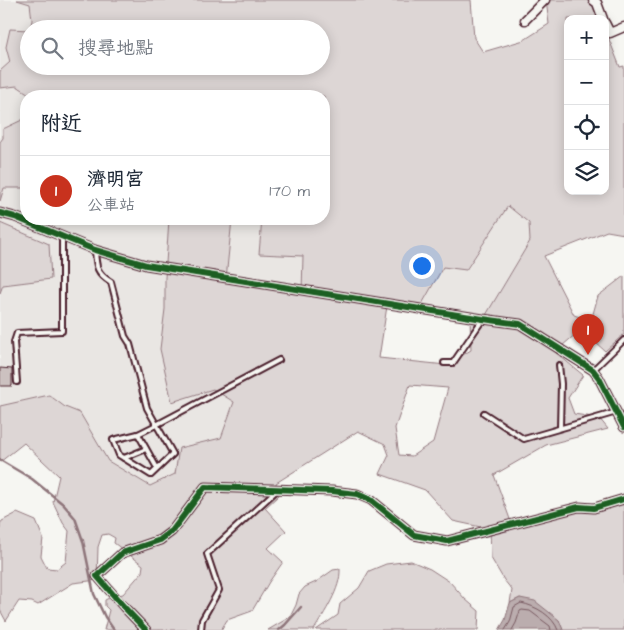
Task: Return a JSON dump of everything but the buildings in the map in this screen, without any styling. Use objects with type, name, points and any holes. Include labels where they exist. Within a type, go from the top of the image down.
[{"type":"street","points":[[525,20],[545,0]]},
{"type":"street","points":[[593,0],[597,3],[602,15]]},
{"type":"street","points":[[609,34],[610,37],[624,27]]},
{"type":"street","points":[[0,213],[20,219]]},
{"type":"street","points":[[34,225],[95,250],[146,265],[483,320],[520,324],[593,370],[624,427]]},
{"type":"street","points":[[146,630],[97,576],[122,553],[160,540],[172,531],[205,487],[332,491],[357,494],[371,500],[414,536],[446,541],[579,507],[594,508],[624,499]]},
{"type":"lane","points":[[17,382],[14,342],[17,334],[62,331],[62,236]]},
{"type":"lane","points":[[95,250],[96,262],[101,276],[111,282],[147,408],[156,425],[173,454],[151,475],[119,454],[113,440],[138,434],[156,425],[279,360]]},
{"type":"lane","points":[[444,363],[453,363],[483,320]]},
{"type":"lane","points":[[593,370],[624,340]]},
{"type":"lane","points":[[559,365],[562,384],[560,428]]},
{"type":"lane","points":[[484,413],[524,439],[617,412]]},
{"type":"lane","points":[[138,434],[157,468]]},
{"type":"lane","points":[[124,458],[146,449]]},
{"type":"lane","points":[[202,630],[202,620],[219,590],[207,554],[278,489]]},
{"type":"shaded area","points":[[0,0],[17,0],[30,4],[32,20],[20,20],[20,30],[10,29],[6,47],[10,62],[0,71]]},
{"type":"shaded area","points":[[17,0],[471,0],[474,38],[483,52],[524,40],[549,24],[546,0],[593,0],[599,15],[564,15],[564,195],[609,195],[609,39],[620,67],[624,66],[624,234],[607,231],[544,256],[574,315],[591,321],[598,296],[624,276],[624,334],[605,351],[587,335],[577,333],[555,352],[583,375],[568,398],[574,414],[599,418],[608,429],[546,445],[494,475],[511,522],[624,501],[624,630],[563,630],[559,620],[520,598],[510,603],[512,590],[491,558],[490,529],[453,521],[425,490],[380,474],[389,455],[385,444],[358,431],[276,483],[279,495],[265,508],[286,531],[268,548],[283,562],[252,611],[227,620],[221,630],[104,630],[109,610],[105,606],[105,600],[123,594],[142,572],[143,565],[114,543],[115,538],[108,534],[102,535],[98,547],[97,580],[73,583],[38,605],[32,602],[19,601],[6,621],[0,610],[0,524],[2,521],[17,513],[36,521],[43,538],[41,556],[47,568],[57,569],[66,562],[69,531],[53,502],[59,476],[24,443],[0,462],[0,406],[49,395],[65,407],[80,413],[108,461],[150,486],[175,474],[179,448],[221,438],[234,402],[213,389],[172,402],[160,349],[165,309],[169,225],[231,225],[226,279],[302,292],[303,256],[259,254],[261,225],[330,225],[330,90],[23,90],[17,86],[0,88],[0,71],[10,62],[6,47],[10,29],[20,30],[20,75],[330,75],[330,20],[32,20],[30,4]],"holes":[[[508,206],[529,223],[530,241],[483,320],[470,318],[471,350],[446,365],[379,358],[387,306],[418,311],[443,267],[466,270]],[[410,385],[448,388],[433,442],[412,456],[399,455],[395,428]]]},
{"type":"shaded area","points":[[17,86],[24,90],[20,90],[20,121],[3,129],[3,138],[0,142],[0,88]]},
{"type":"shaded area","points":[[20,121],[20,188],[4,188],[0,201],[0,142],[3,138],[3,129]]},
{"type":"shaded area","points":[[4,188],[20,188],[20,225],[169,225],[165,309],[283,351],[234,402],[221,438],[188,446],[177,459],[175,474],[156,483],[152,487],[108,461],[80,413],[65,407],[49,395],[0,406],[0,293],[3,285],[50,279],[49,244],[0,223],[0,201]]},
{"type":"shaded area","points":[[508,205],[529,223],[530,241],[483,320],[418,311],[443,266],[467,270]]},
{"type":"shaded area","points":[[0,223],[49,244],[51,279],[3,285],[0,293]]},
{"type":"shaded area","points":[[231,225],[261,225],[259,254],[303,256],[302,292],[226,279]]},
{"type":"shaded area","points":[[411,561],[430,569],[450,582],[479,611],[478,630],[316,630],[338,615],[340,604],[359,588],[369,571],[386,564]]},
{"type":"shaded area","points":[[340,569],[340,577],[335,593],[314,630],[268,630],[290,617],[299,594],[305,587],[333,570]]},
{"type":"water","points":[[520,598],[535,601],[559,620],[563,630],[499,630],[505,620],[510,603]]},
{"type":"waterway","points":[[0,460],[32,479],[63,504],[75,518],[83,541],[94,594],[105,617],[114,630]]},
{"type":"waterway","points":[[279,630],[301,607]]},
{"type":"cycle path","points":[[0,213],[20,219]]},
{"type":"cycle path","points":[[34,225],[95,250],[146,265],[520,324],[593,370],[624,427]]},
{"type":"cycle path","points":[[146,630],[97,576],[122,553],[160,540],[172,531],[205,487],[332,491],[357,494],[371,500],[414,535],[447,541],[579,507],[594,508],[624,499]]},
{"type":"place","name":"濟明宮","points":[[588,355]]}]
